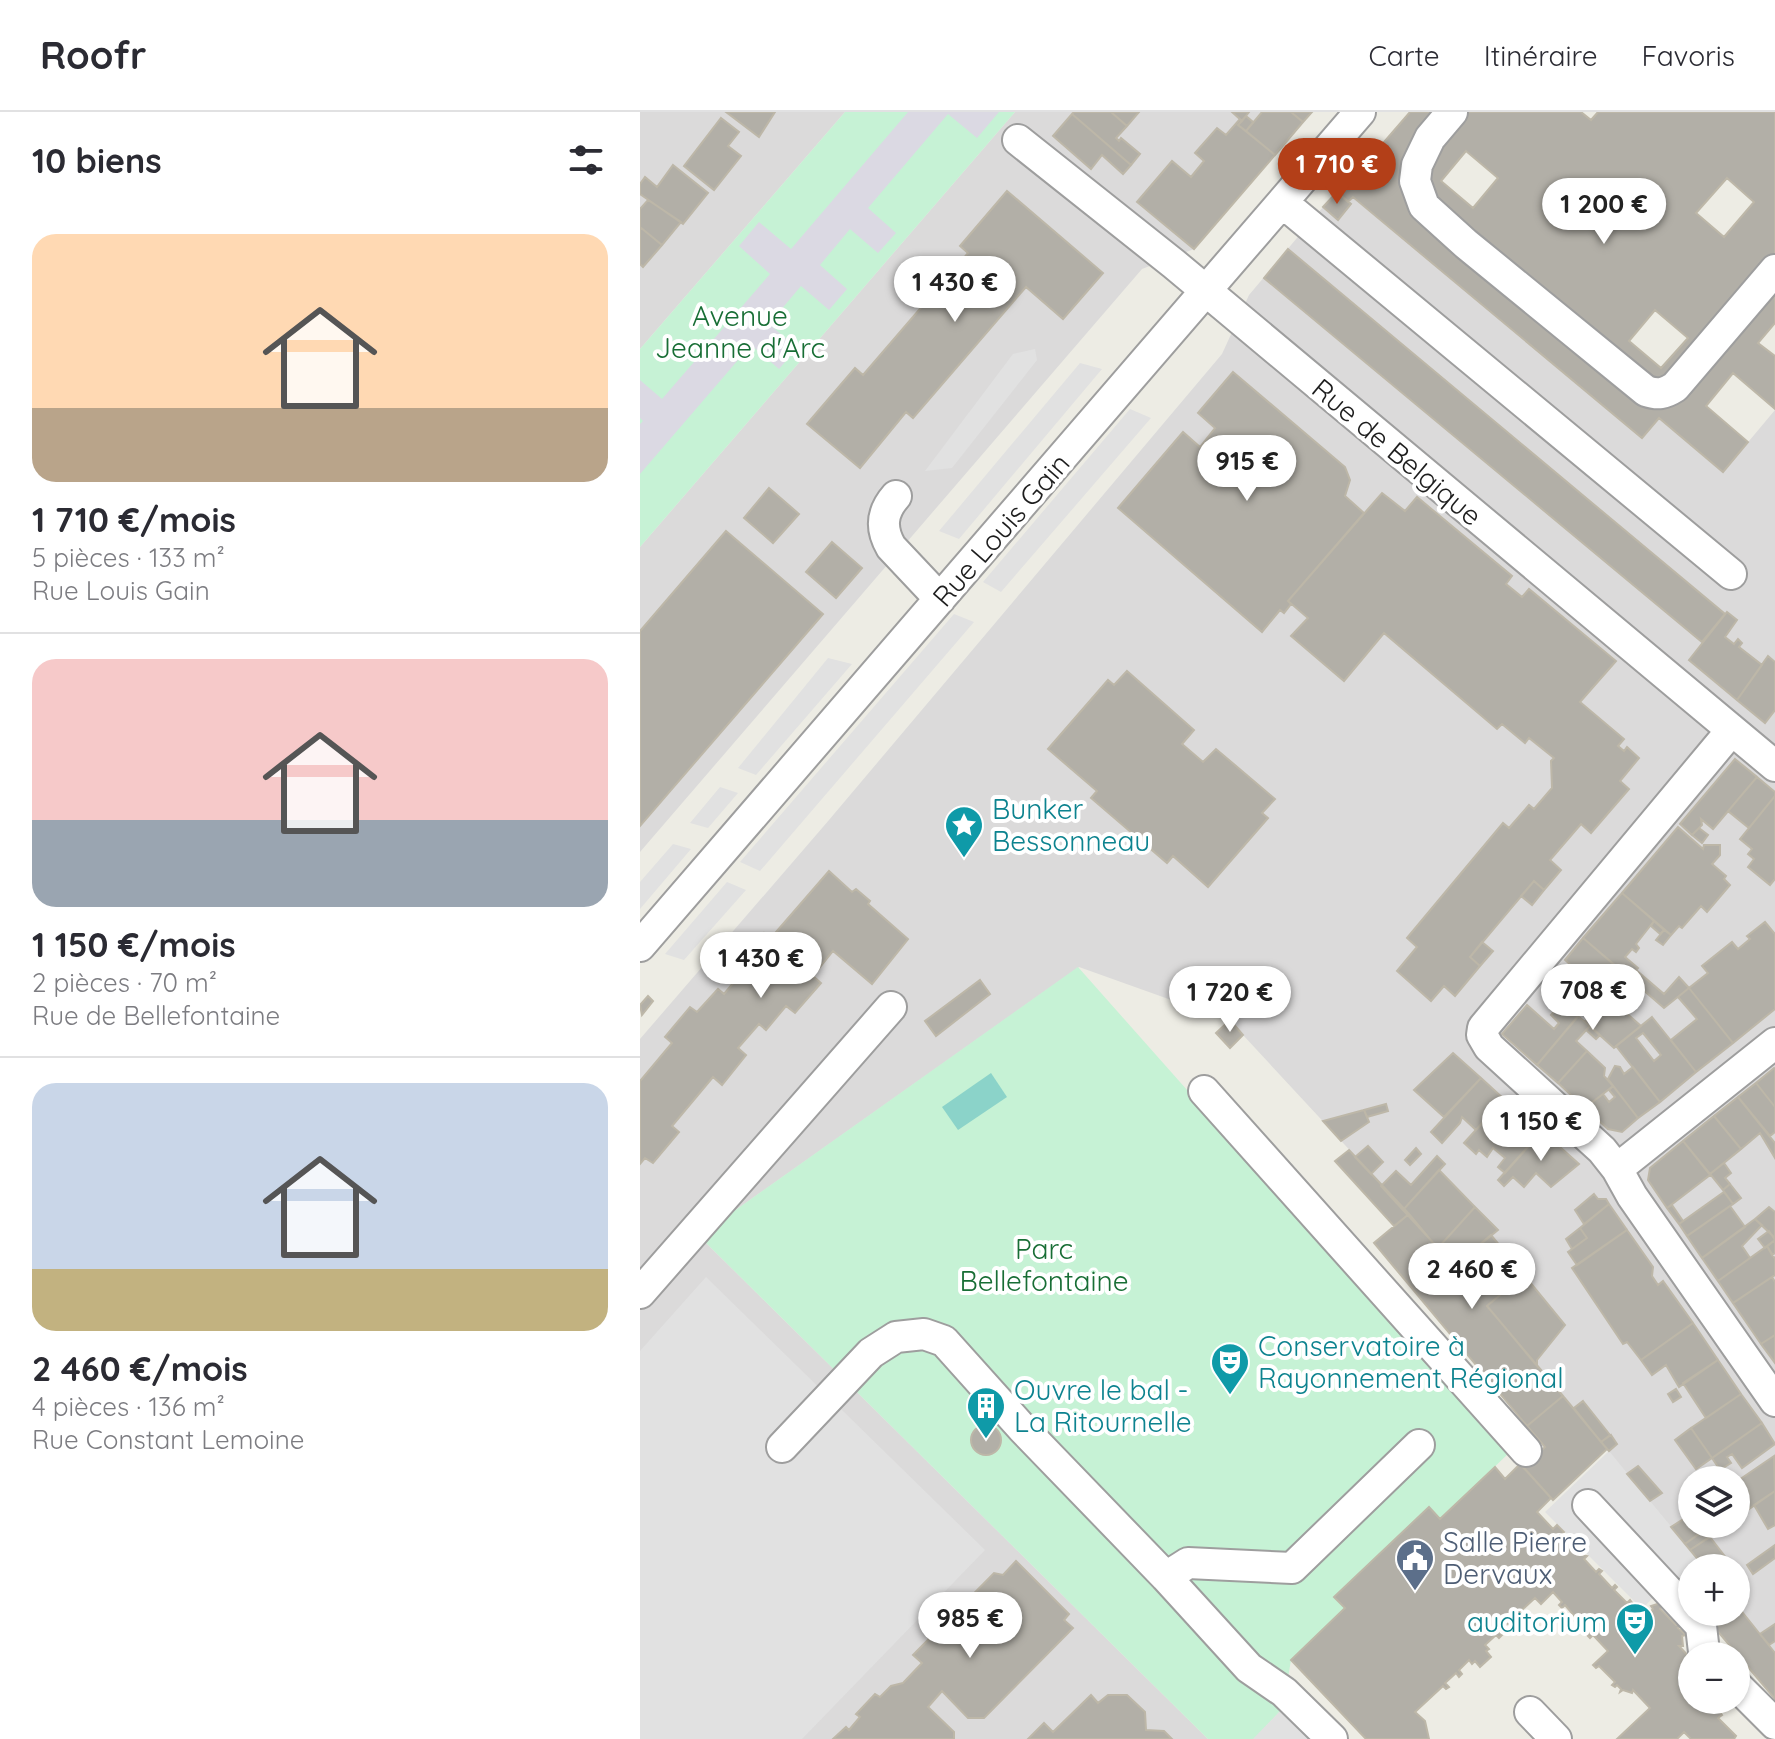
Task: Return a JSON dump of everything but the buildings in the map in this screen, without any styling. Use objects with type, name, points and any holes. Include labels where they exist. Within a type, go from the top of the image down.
[{"type":"street","name":"Rue Louis Gain","points":[[640,946],[1207,293],[1360,112]]},
{"type":"street","points":[[1452,112],[1430,138],[1417,165],[1415,181],[1424,206],[1646,391],[1656,395],[1675,387],[1775,270]]},
{"type":"street","name":"Rue de Belgique","points":[[1018,140],[1174,264],[1775,766]]},
{"type":"street","points":[[1283,203],[1731,574]]},
{"type":"street","points":[[896,496],[885,515],[885,537],[940,599]]},
{"type":"street","points":[[1731,731],[1483,1028],[1482,1035],[1489,1047],[1602,1150],[1775,1401]]},
{"type":"street","points":[[640,1293],[891,1007]]},
{"type":"street","points":[[1617,1169],[1775,1043]]},
{"type":"street","points":[[1204,1091],[1526,1451]]},
{"type":"street","points":[[782,1447],[871,1353],[896,1337],[924,1334],[944,1341],[1249,1668],[1284,1692],[1332,1739]]},
{"type":"street","points":[[1166,1577],[1188,1563],[1292,1568],[1419,1445]]},
{"type":"street","points":[[1588,1505],[1701,1626],[1703,1642]]},
{"type":"street","points":[[1750,1699],[1775,1724]]},
{"type":"street","points":[[1530,1712],[1556,1739]]},
{"type":"shaded area","points":[[640,112],[845,112],[640,349]]},
{"type":"shaded area","name":"Avenue Jeanne d'Arc","points":[[908,112],[999,112],[977,138],[948,114],[868,208],[896,233],[878,253],[850,229],[820,265],[847,289],[829,310],[801,286],[769,324],[797,348],[779,369],[751,345],[640,474],[640,424],[643,421],[640,418],[640,380],[662,399],[770,274],[739,246],[759,222],[791,249]]},
{"type":"shaded area","points":[[1015,112],[1312,112],[1194,249],[1142,269],[640,852],[640,547]]},
{"type":"shaded area","points":[[1353,197],[1642,438],[1659,418],[1723,472],[1775,410],[1775,1653],[1750,1622],[1750,1554],[1693,1554],[1680,1538],[1750,1538],[1750,1466],[1678,1466],[1678,1536],[1537,1366],[1537,1360],[1565,1325],[1491,1236],[1453,1267],[1409,1214],[1230,1021],[1079,967],[699,1236],[1208,1739],[640,1739],[640,1039],[1222,354],[1249,295],[1323,207],[1338,219]]},
{"type":"shaded area","points":[[1035,349],[1037,360],[952,468],[925,471],[1013,354]]},
{"type":"shaded area","points":[[1080,363],[1102,369],[959,539],[939,531]]},
{"type":"shaded area","points":[[1130,409],[1151,418],[1001,592],[983,582]]},
{"type":"shaded area","points":[[954,614],[974,622],[760,871],[740,862]]},
{"type":"shaded area","points":[[828,658],[852,664],[756,775],[738,768]]},
{"type":"shaded area","points":[[720,787],[738,793],[708,828],[690,823]]},
{"type":"shaded area","points":[[673,844],[691,849],[640,909],[640,882]]},
{"type":"shaded area","points":[[727,882],[746,890],[684,960],[665,954]]},
{"type":"shaded area","points":[[991,1073],[1007,1097],[958,1130],[942,1107]]},
{"type":"shaded area","points":[[706,1277],[985,1550],[802,1739],[640,1739],[640,1351]]},
{"type":"shaded area","points":[[1609,1451],[1694,1554],[1678,1554],[1678,1580],[1674,1576],[1642,1609],[1545,1512]]},
{"type":"shaded area","points":[[1283,1708],[1314,1739],[1253,1739]]},
{"type":"green space","name":"Avenue Jeanne d'Arc","points":[[845,112],[1015,112],[640,547],[640,349]]},
{"type":"green space","name":"Parc Bellefontaine","points":[[1078,967],[1509,1453],[1440,1519],[1429,1508],[1345,1608],[1291,1660],[1283,1708],[1254,1739],[1208,1739],[699,1236]]},
{"type":"place","name":"Bunker Bessonneau","points":[[964,859]]},
{"type":"place","name":"Conservatoire à Rayonnement Régional","points":[[1230,1396]]},
{"type":"place","name":"Ouvre le bal - La Ritournelle","points":[[986,1440]]},
{"type":"place","name":"Salle Pierre Dervaux","points":[[1415,1592]]},
{"type":"place","name":"auditorium","points":[[1635,1656]]}]
